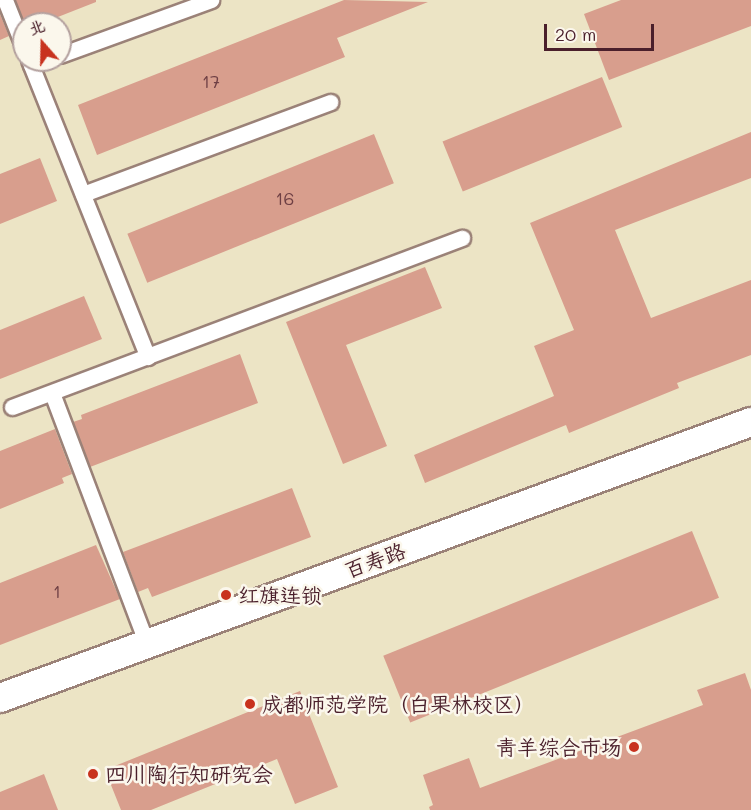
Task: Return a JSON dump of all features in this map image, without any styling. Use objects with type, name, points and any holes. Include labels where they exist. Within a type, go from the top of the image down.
[{"type":"street","name":"百寿路","points":[[0,698],[751,422]]},
{"type":"lane","points":[[5,0],[12,18]]},
{"type":"lane","points":[[72,51],[211,0]]},
{"type":"lane","points":[[39,72],[83,194],[148,357]]},
{"type":"lane","points":[[83,194],[330,102]]},
{"type":"lane","points":[[12,407],[462,238]]},
{"type":"lane","points":[[52,393],[147,644]]},
{"type":"building","points":[[15,0],[96,0],[96,2],[71,12],[20,12]]},
{"type":"building","points":[[344,0],[428,2],[337,38],[345,57],[97,155],[78,105]]},
{"type":"building","points":[[621,0],[751,0],[751,26],[609,80],[584,14]]},
{"type":"building","points":[[0,14],[9,36],[0,40]]},
{"type":"building","points":[[602,77],[622,127],[463,192],[443,141]]},
{"type":"building","points":[[751,132],[751,178],[615,230],[651,318],[751,280],[751,355],[677,383],[679,388],[569,433],[566,425],[425,483],[414,455],[554,396],[534,346],[574,330],[530,223]]},
{"type":"building","points":[[374,134],[394,183],[147,283],[127,234]]},
{"type":"building","points":[[40,158],[57,201],[0,224],[0,174]]},
{"type":"building","points":[[425,267],[442,308],[346,345],[387,446],[343,464],[286,322]]},
{"type":"building","points":[[84,296],[102,339],[0,379],[0,330]]},
{"type":"building","points":[[240,354],[258,403],[90,467],[73,422],[82,419],[81,415]]},
{"type":"building","points":[[55,429],[72,474],[62,478],[64,483],[0,509],[0,451]]},
{"type":"building","points":[[292,488],[311,537],[152,597],[148,588],[138,592],[123,552]]},
{"type":"building","points":[[692,531],[719,598],[410,723],[383,656]]},
{"type":"building","points":[[96,545],[120,599],[0,645],[0,583]]},
{"type":"building","points":[[745,673],[751,690],[751,810],[430,810],[429,807],[433,805],[423,775],[469,758],[480,788],[703,705],[697,690]]},
{"type":"building","points":[[300,691],[338,787],[295,804],[277,759],[151,810],[121,810],[105,770]]},
{"type":"building","points":[[44,774],[58,810],[0,810],[0,792]]},
{"type":"place","name":"红旗连锁","points":[[226,595]]},
{"type":"place","name":"成都师范学院（白果林校区）","points":[[250,704]]},
{"type":"place","name":"青羊综合市场","points":[[634,747]]},
{"type":"place","name":"四川陶行知研究会","points":[[93,774]]}]
